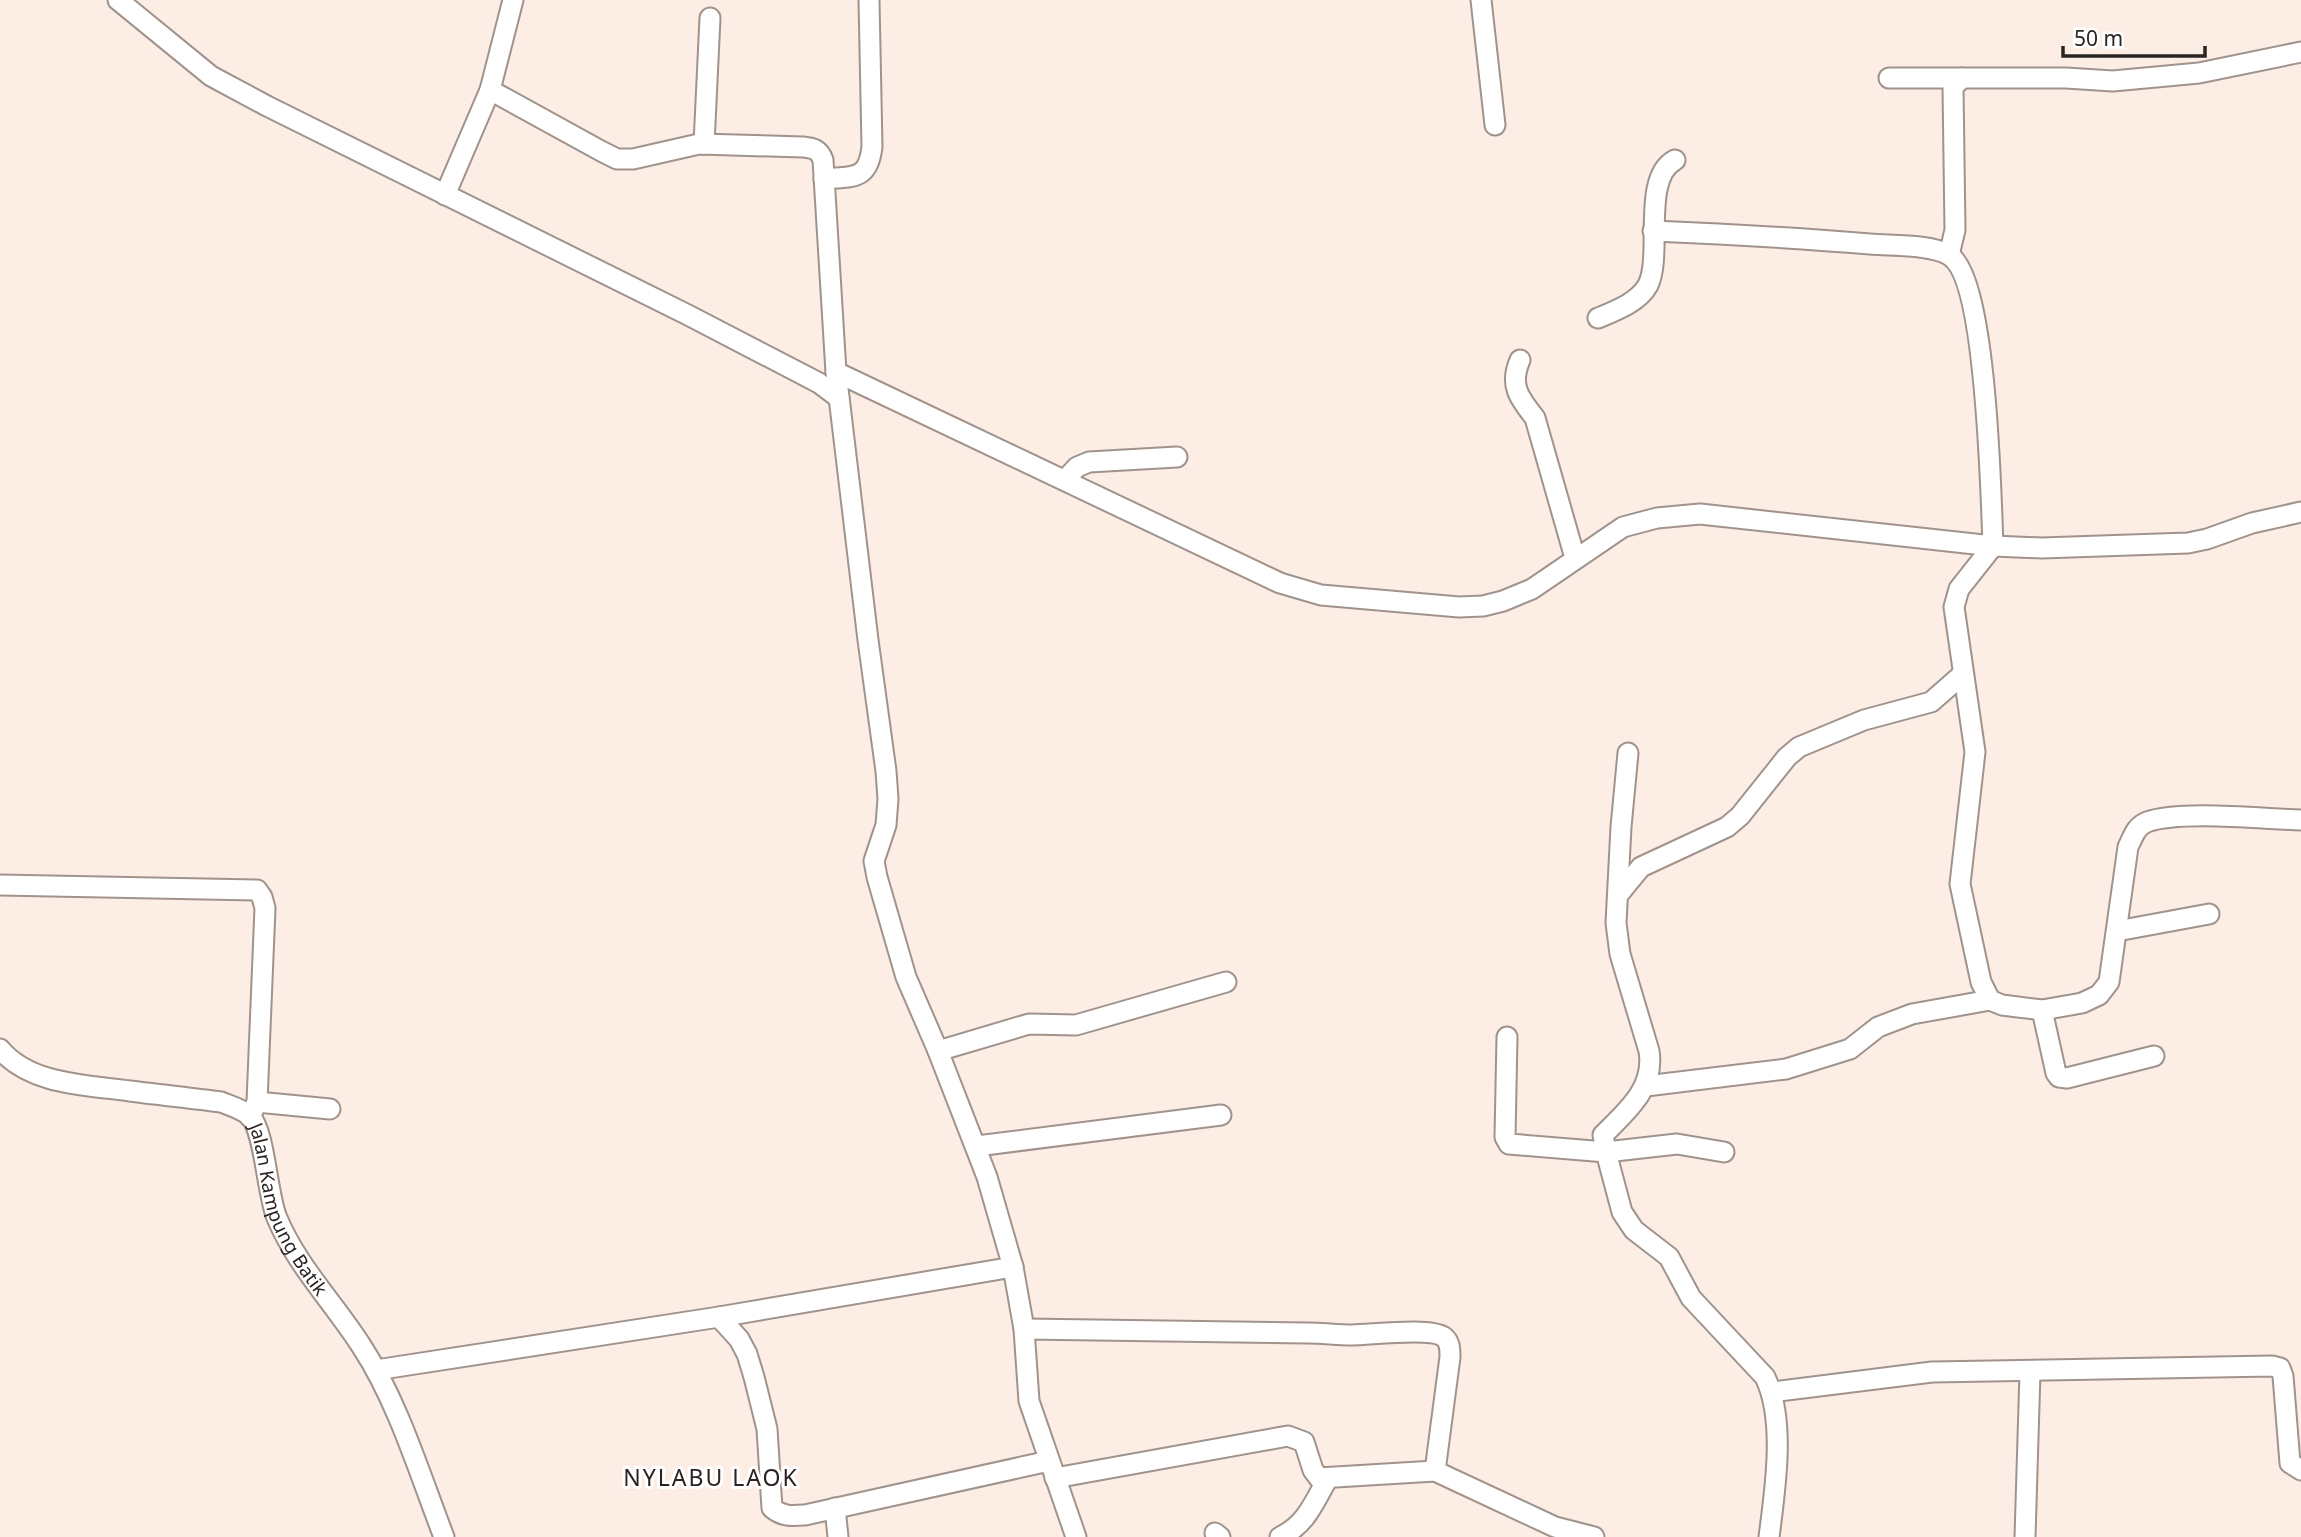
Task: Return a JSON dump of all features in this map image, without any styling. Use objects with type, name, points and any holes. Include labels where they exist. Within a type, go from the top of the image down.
[{"type":"street","points":[[118,0],[211,76],[700,321],[819,383],[839,398]]},
{"type":"street","points":[[445,194],[491,90],[513,0]]},
{"type":"street","points":[[824,179],[860,174],[870,164],[872,147],[869,0]]},
{"type":"street","points":[[1480,0],[1495,125]]},
{"type":"street","points":[[704,144],[710,18]]},
{"type":"street","points":[[1889,78],[2066,78],[2113,81],[2199,73],[2301,52]]},
{"type":"street","points":[[1949,255],[1955,230],[1953,87],[1962,78]]},
{"type":"street","points":[[491,90],[617,159],[633,159],[684,146],[704,144],[813,148],[820,152],[836,372],[886,771],[886,825],[874,861],[906,977],[977,1146],[1013,1266],[1024,1329],[1029,1401],[1076,1537]]},
{"type":"street","points":[[1598,318],[1633,301],[1647,287],[1653,269],[1653,231],[1661,176],[1668,164],[1675,160]]},
{"type":"street","points":[[1653,231],[1925,248],[1949,255],[1958,265],[1967,288],[1979,344],[1987,413],[1993,545],[1959,589],[1954,607],[1975,752],[1960,884],[1981,982],[1990,1000]]},
{"type":"street","points":[[1520,360],[1514,374],[1515,386],[1523,403],[1535,418],[1575,558]]},
{"type":"street","points":[[836,372],[1280,583],[1321,595],[1459,607],[1483,606],[1532,589],[1623,527],[1657,517],[1700,514],[2042,548],[2188,543],[2215,537],[2252,523],[2301,512]]},
{"type":"street","points":[[1065,480],[1077,467],[1089,462],[1177,457]]},
{"type":"street","points":[[1618,895],[1641,867],[1727,827],[1740,816],[1787,757],[1800,747],[1864,720],[1931,702],[1963,674]]},
{"type":"street","points":[[1628,753],[1616,923],[1620,954],[1650,1059],[1646,1086],[1619,1122],[1603,1135],[1606,1152],[1622,1212],[1627,1221],[1634,1230],[1669,1257],[1691,1298],[1756,1365],[1772,1392],[1777,1464],[1769,1537]]},
{"type":"street","points":[[1646,1086],[1786,1069],[1850,1049],[1878,1027],[1912,1014],[1990,1000],[2002,1005],[2042,1010],[2082,1003],[2105,990],[2109,982],[2128,847],[2136,830],[2146,822],[2183,817],[2301,820]]},
{"type":"street","points":[[0,885],[257,890],[265,908],[254,1109],[330,1110]]},
{"type":"street","points":[[2117,931],[2210,914]]},
{"type":"street","points":[[938,1051],[1029,1024],[1076,1025],[1226,982]]},
{"type":"street","points":[[2042,1010],[2059,1077],[2067,1078],[2154,1056]]},
{"type":"street","points":[[1507,1037],[1505,1137],[1509,1144],[1606,1152],[1677,1144],[1724,1152]]},
{"type":"street","name":"Jalan Kampung Batik","points":[[0,1049],[23,1067],[42,1076],[75,1084],[221,1102],[239,1109],[254,1109],[276,1216],[294,1253],[362,1346],[376,1370],[444,1537]]},
{"type":"street","points":[[977,1146],[1221,1115]]},
{"type":"street","points":[[376,1370],[719,1317],[1013,1266]]},
{"type":"street","points":[[719,1317],[739,1339],[747,1354],[767,1429],[772,1508],[788,1517],[1052,1470],[1289,1436],[1304,1442],[1315,1475],[1319,1478],[1435,1471],[1555,1527],[1594,1537]]},
{"type":"street","points":[[1024,1329],[1437,1334],[1446,1339],[1450,1346],[1450,1357],[1435,1471]]},
{"type":"street","points":[[1772,1392],[1932,1372],[2272,1366],[2280,1368],[2283,1376],[2290,1463],[2301,1470]]},
{"type":"street","points":[[2025,1537],[2030,1372]]},
{"type":"street","points":[[1280,1537],[1295,1530],[1304,1520],[1328,1478]]},
{"type":"street","points":[[835,1508],[838,1537]]},
{"type":"district","name":"NYLABU LAOK","points":[[711,1478]]}]
